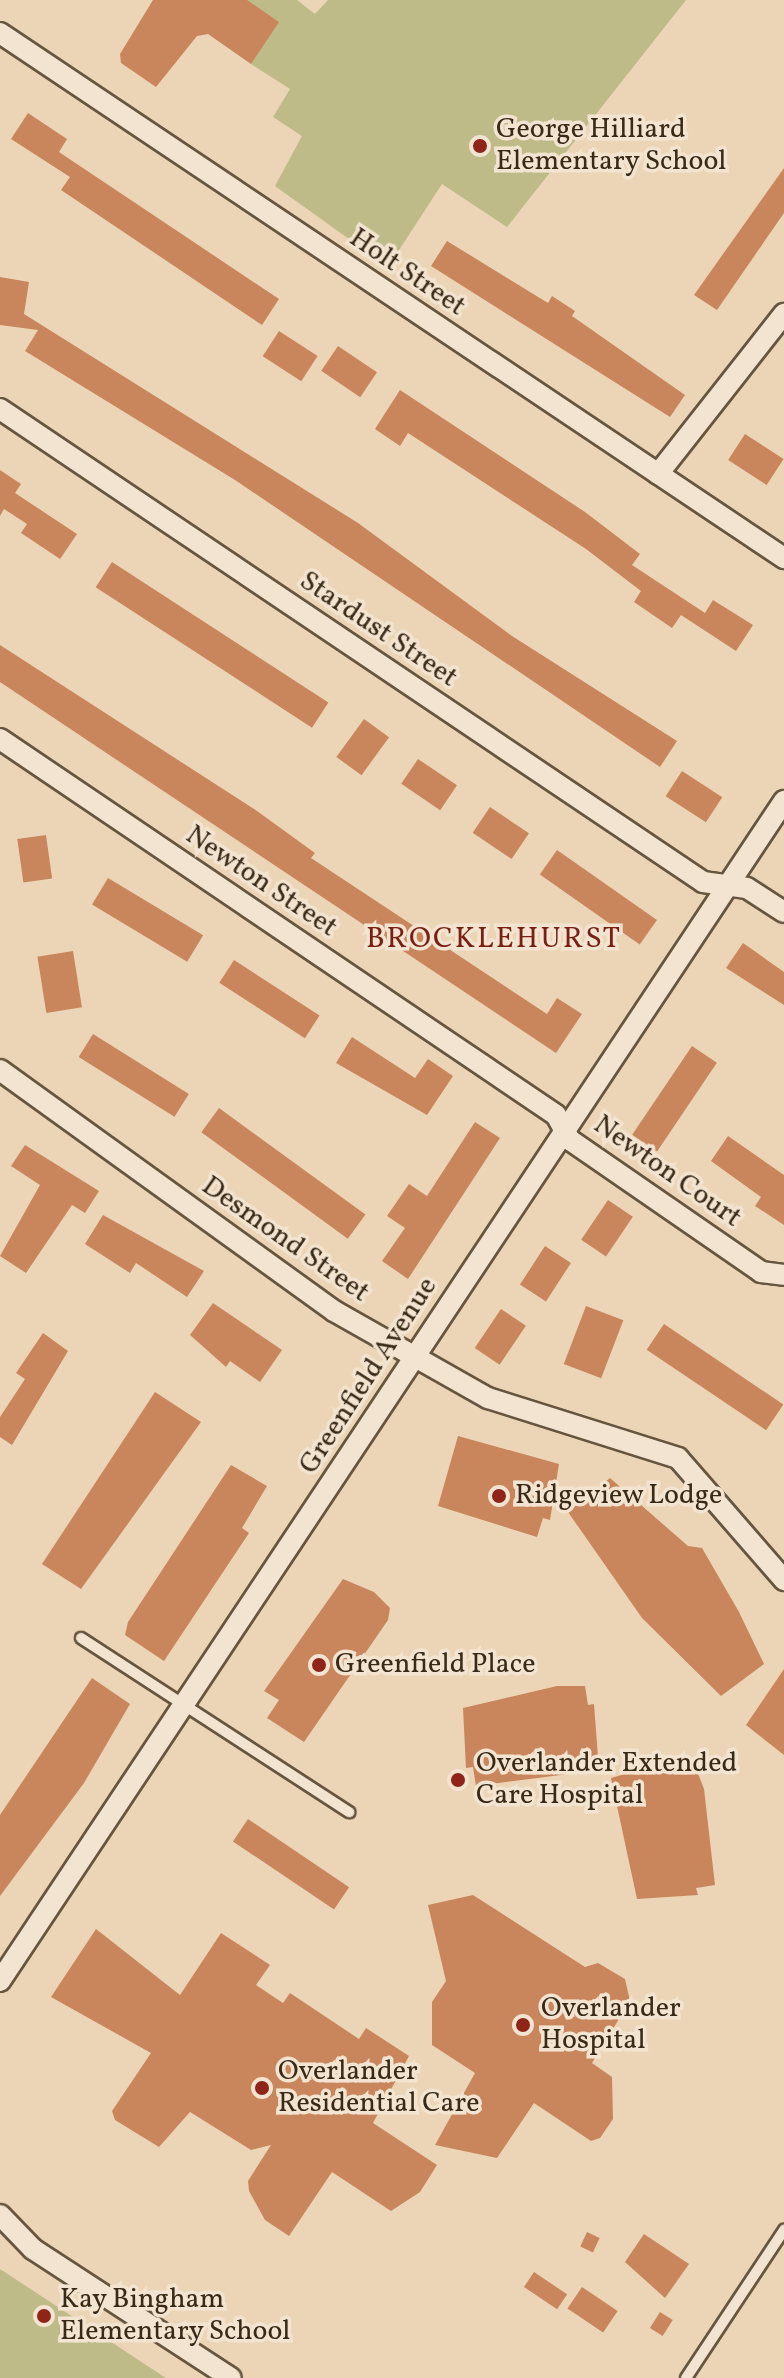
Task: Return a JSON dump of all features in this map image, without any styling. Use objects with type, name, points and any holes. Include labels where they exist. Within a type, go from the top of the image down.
[{"type":"street","name":"Holt Street","points":[[0,33],[784,558]]},
{"type":"street","points":[[658,474],[784,314]]},
{"type":"street","name":"Stardust Street","points":[[0,409],[703,882],[747,888],[784,912]]},
{"type":"street","name":"Newton Street","points":[[0,739],[556,1115],[564,1130]]},
{"type":"street","name":"Greenfield Avenue","points":[[0,1981],[784,801]]},
{"type":"street","name":"Desmond Street","points":[[0,1070],[334,1311],[488,1398],[678,1458],[784,1580]]},
{"type":"street","name":"Newton Court","points":[[564,1130],[761,1272],[784,1275]]},
{"type":"street","points":[[0,2215],[33,2249],[231,2378]]},
{"type":"lane","points":[[81,1638],[349,1812]]},
{"type":"lane","points":[[686,2378],[784,2230]]},
{"type":"shaded area","points":[[247,0],[297,0],[315,14],[328,0],[686,0],[507,227],[442,184],[388,267],[275,186],[302,136],[273,117],[290,89],[251,64]]},
{"type":"shaded area","name":"Kay Bingham Elementary School","points":[[0,2269],[166,2378],[0,2378]]},
{"type":"building","points":[[153,0],[247,0],[279,22],[251,64],[208,34],[197,36],[156,87],[121,63],[120,54]]},
{"type":"building","points":[[28,113],[67,139],[59,152],[279,299],[262,325],[61,190],[70,177],[11,139]]},
{"type":"building","points":[[784,168],[784,213],[717,310],[694,295]]},
{"type":"building","points":[[447,241],[548,303],[552,296],[575,311],[572,316],[685,395],[670,417],[431,266]]},
{"type":"building","points":[[0,277],[29,282],[24,314],[358,523],[512,636],[677,741],[660,767],[235,480],[25,351],[38,330],[0,325]]},
{"type":"building","points":[[279,331],[318,356],[301,381],[263,356]]},
{"type":"building","points":[[338,346],[377,372],[360,397],[321,371]]},
{"type":"building","points":[[400,390],[585,512],[640,554],[632,565],[705,613],[713,600],[753,625],[736,651],[681,615],[672,628],[634,602],[641,591],[586,549],[408,433],[400,446],[375,429]]},
{"type":"building","points":[[745,434],[784,459],[767,485],[728,460]]},
{"type":"building","points":[[0,470],[21,484],[15,493],[77,534],[60,559],[21,533],[27,524],[4,509],[0,516]]},
{"type":"building","points":[[112,562],[328,703],[312,728],[96,587]]},
{"type":"building","points":[[0,645],[257,811],[315,853],[311,858],[547,1014],[557,998],[582,1014],[556,1053],[0,682]]},
{"type":"building","points":[[364,719],[389,737],[361,775],[336,757]]},
{"type":"building","points":[[418,759],[457,785],[440,810],[401,784]]},
{"type":"building","points":[[682,771],[722,797],[706,822],[666,796]]},
{"type":"building","points":[[490,807],[529,833],[512,859],[473,833]]},
{"type":"building","points":[[46,835],[52,879],[23,883],[17,839]]},
{"type":"building","points":[[557,850],[657,920],[640,945],[540,875]]},
{"type":"building","points":[[108,878],[203,935],[187,962],[92,905]]},
{"type":"building","points":[[743,943],[784,972],[784,1005],[726,968]]},
{"type":"building","points":[[73,951],[82,1007],[46,1013],[37,957]]},
{"type":"building","points":[[234,960],[320,1016],[305,1038],[219,983]]},
{"type":"building","points":[[93,1034],[189,1094],[175,1117],[79,1057]]},
{"type":"building","points":[[352,1037],[415,1078],[428,1059],[453,1076],[427,1115],[336,1063]]},
{"type":"building","points":[[692,1046],[717,1063],[657,1151],[632,1135]]},
{"type":"building","points":[[219,1108],[365,1214],[348,1239],[201,1132]]},
{"type":"building","points":[[475,1122],[500,1138],[408,1279],[382,1261],[405,1228],[387,1216],[409,1184],[427,1196]]},
{"type":"building","points":[[728,1136],[784,1175],[784,1225],[755,1206],[761,1197],[711,1161]]},
{"type":"building","points":[[25,1145],[99,1191],[85,1213],[72,1205],[26,1273],[0,1256],[40,1185],[11,1166]]},
{"type":"building","points":[[608,1200],[633,1217],[606,1257],[581,1240]]},
{"type":"building","points":[[103,1215],[204,1271],[187,1297],[136,1263],[130,1273],[85,1244]]},
{"type":"building","points":[[545,1246],[571,1263],[546,1301],[520,1285]]},
{"type":"building","points":[[213,1303],[282,1350],[260,1382],[230,1361],[226,1367],[190,1335]]},
{"type":"building","points":[[586,1306],[623,1320],[601,1378],[564,1364]]},
{"type":"building","points":[[501,1309],[526,1326],[500,1365],[475,1348]]},
{"type":"building","points":[[664,1324],[783,1405],[766,1430],[647,1350]]},
{"type":"building","points":[[43,1333],[68,1351],[12,1445],[0,1437],[0,1417],[25,1379],[16,1373]]},
{"type":"building","points":[[155,1392],[201,1422],[81,1589],[42,1564]]},
{"type":"building","name":"Ridgeview Lodge","points":[[458,1436],[559,1464],[550,1520],[543,1518],[537,1537],[438,1506]]},
{"type":"building","points":[[231,1465],[267,1486],[242,1528],[249,1533],[164,1661],[125,1635],[128,1622]]},
{"type":"building","points":[[610,1478],[688,1546],[702,1548],[739,1612],[764,1664],[721,1696],[642,1618],[568,1512]]},
{"type":"building","name":"Greenfield Place","points":[[343,1579],[374,1592],[390,1608],[388,1620],[304,1742],[267,1718],[279,1700],[264,1691]]},
{"type":"building","points":[[784,1669],[784,1755],[746,1725]]},
{"type":"building","points":[[92,1678],[130,1704],[84,1783],[0,1896],[0,1815]]},
{"type":"building","points":[[557,1686],[585,1686],[588,1705],[594,1704],[599,1770],[476,1786],[473,1767],[466,1768],[463,1708]]},
{"type":"building","points":[[673,1760],[674,1766],[694,1763],[704,1789],[715,1885],[696,1888],[698,1895],[637,1899],[611,1778]]},
{"type":"building","points":[[248,1819],[349,1887],[334,1910],[233,1841]]},
{"type":"building","name":"Overlander Hospital","points":[[473,1895],[585,1967],[598,1963],[625,1979],[630,2001],[592,2063],[612,2077],[613,2119],[600,2138],[591,2141],[534,2103],[497,2158],[435,2145],[475,2073],[432,2045],[432,2002],[446,1981],[428,1905]]},
{"type":"building","name":"Overlander Residential Care","points":[[96,1929],[180,1995],[221,1933],[270,1965],[256,1985],[283,2003],[290,1993],[359,2039],[366,2028],[409,2056],[373,2123],[437,2165],[420,2192],[391,2211],[332,2172],[289,2236],[265,2220],[249,2191],[248,2181],[271,2145],[251,2150],[190,2112],[159,2147],[115,2120],[112,2111],[151,2053],[51,1997]]},
{"type":"building","points":[[587,2232],[600,2238],[593,2252],[580,2247]]},
{"type":"building","points":[[644,2234],[689,2264],[665,2298],[625,2262]]},
{"type":"building","points":[[534,2272],[567,2294],[557,2309],[524,2287]]},
{"type":"building","points":[[582,2287],[618,2311],[603,2333],[567,2309]]},
{"type":"building","points":[[660,2312],[673,2320],[663,2336],[650,2328]]},
{"type":"place","name":"George Hilliard Elementary School","points":[[480,146]]},
{"type":"place","name":"Ridgeview Lodge","points":[[499,1496]]},
{"type":"place","name":"Greenfield Place","points":[[319,1665]]},
{"type":"place","name":"Overlander Extended Care Hospital","points":[[458,1780]]},
{"type":"place","name":"Overlander Hospital","points":[[523,2025]]},
{"type":"place","name":"Overlander Residential Care","points":[[262,2088]]},
{"type":"place","name":"Kay Bingham Elementary School","points":[[44,2316]]},
{"type":"district","name":"BROCKLEHURST","points":[[494,939]]}]
